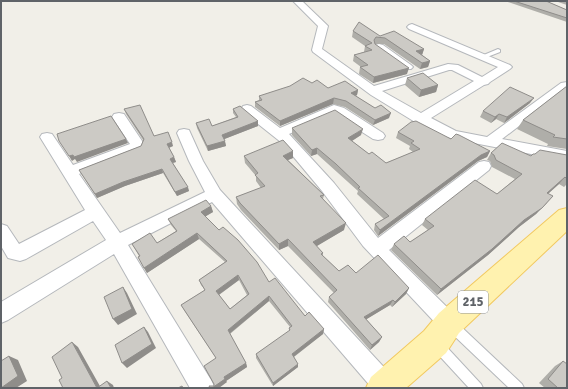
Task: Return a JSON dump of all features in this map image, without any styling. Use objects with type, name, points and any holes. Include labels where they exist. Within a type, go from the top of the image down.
[{"type":"main road","name":"215","points":[[383,386],[567,217]]},
{"type":"street","points":[[297,1],[323,26],[317,50],[372,90],[420,119],[453,135],[567,156]]},
{"type":"street","points":[[412,27],[506,67],[484,82],[420,119]]},
{"type":"street","points":[[379,47],[418,75]]},
{"type":"street","points":[[372,90],[418,75],[450,67],[484,82]]},
{"type":"street","points":[[490,142],[565,85]]},
{"type":"street","points":[[247,109],[287,140],[328,187],[442,333]]},
{"type":"street","points":[[278,134],[334,109],[378,136]]},
{"type":"street","points":[[70,172],[136,147],[137,144],[119,117]]},
{"type":"street","points":[[184,133],[196,161],[214,194],[383,386]]},
{"type":"street","points":[[47,137],[95,212],[103,220],[203,388]]},
{"type":"street","points":[[377,250],[484,166]]},
{"type":"street","points":[[1,313],[116,243],[214,194]]},
{"type":"street","points":[[1,231],[14,252],[20,253],[95,212]]},
{"type":"lane","points":[[482,57],[498,51]]},
{"type":"lane","points":[[442,333],[512,386]]},
{"type":"lane","points":[[442,333],[477,388]]},
{"type":"building","points":[[514,1],[546,1],[567,10],[567,18]]},
{"type":"building","points":[[359,22],[380,36],[394,31],[424,49],[416,51],[430,61],[422,63],[385,38],[376,37],[374,40],[375,44],[409,68],[374,77],[360,67],[368,65],[354,55],[372,50],[365,46],[372,43],[353,31]]},
{"type":"building","points":[[423,73],[438,85],[421,90],[407,78]]},
{"type":"building","points":[[303,78],[312,83],[317,80],[328,88],[345,81],[358,90],[351,93],[375,108],[381,105],[391,113],[375,120],[346,101],[334,98],[280,121],[255,102],[262,100],[259,96],[290,86]]},
{"type":"building","points":[[567,86],[567,139],[553,137],[555,135],[523,120]]},
{"type":"building","points":[[510,87],[534,98],[507,117],[499,114],[495,117],[483,111]]},
{"type":"building","points":[[140,105],[154,136],[168,132],[172,142],[167,144],[174,157],[170,159],[188,187],[175,192],[162,169],[123,182],[95,194],[79,170],[141,146],[144,139],[124,109]]},
{"type":"building","points":[[240,106],[258,121],[222,135],[225,141],[207,146],[196,123],[209,119],[212,126],[238,117],[233,109]]},
{"type":"building","points":[[335,110],[363,129],[348,138],[369,154],[372,152],[386,163],[420,149],[411,143],[414,141],[398,132],[411,122],[416,121],[451,139],[456,134],[490,151],[481,155],[380,230],[375,224],[389,216],[358,188],[360,187],[336,164],[317,148],[312,150],[292,128]]},
{"type":"building","points":[[111,116],[126,139],[74,157],[73,155],[69,156],[59,141],[57,134]]},
{"type":"building","points":[[283,140],[293,151],[283,156],[324,195],[320,196],[346,223],[313,242],[323,253],[321,254],[339,271],[348,265],[356,273],[378,255],[409,288],[395,302],[393,300],[364,317],[382,337],[372,345],[329,297],[337,290],[288,239],[279,244],[236,197],[265,186],[255,175],[258,173],[244,156]]},
{"type":"building","points":[[502,143],[531,156],[540,150],[567,155],[567,179],[565,177],[547,193],[553,196],[542,208],[524,220],[492,249],[441,289],[394,244],[404,236],[410,242],[434,226],[425,219],[475,180],[497,194],[522,174],[496,160],[494,155],[491,153]]},
{"type":"building","points":[[206,200],[211,206],[201,212],[219,230],[223,227],[238,240],[257,262],[269,282],[275,278],[305,316],[309,312],[324,329],[292,354],[298,364],[273,383],[256,354],[290,330],[289,328],[292,326],[269,296],[228,330],[246,363],[224,377],[225,379],[212,388],[210,388],[209,386],[214,386],[214,384],[204,366],[216,358],[181,305],[205,290],[199,280],[227,261],[197,233],[144,268],[138,257],[140,256],[132,244],[150,233],[157,243],[177,231],[168,219]],"holes":[[[238,275],[249,294],[230,309],[216,291]]]},
{"type":"building","points":[[123,287],[132,309],[113,319],[104,297]]},
{"type":"building","points":[[144,327],[152,344],[122,363],[115,345]]},
{"type":"building","points":[[72,342],[97,388],[63,388],[59,380],[62,378],[52,357]]},
{"type":"building","points":[[9,356],[18,376],[1,388],[1,361]]},
{"type":"building","points":[[563,361],[567,364],[567,388],[558,388],[548,379]]},
{"type":"building","points":[[107,381],[111,388],[97,388]]}]
